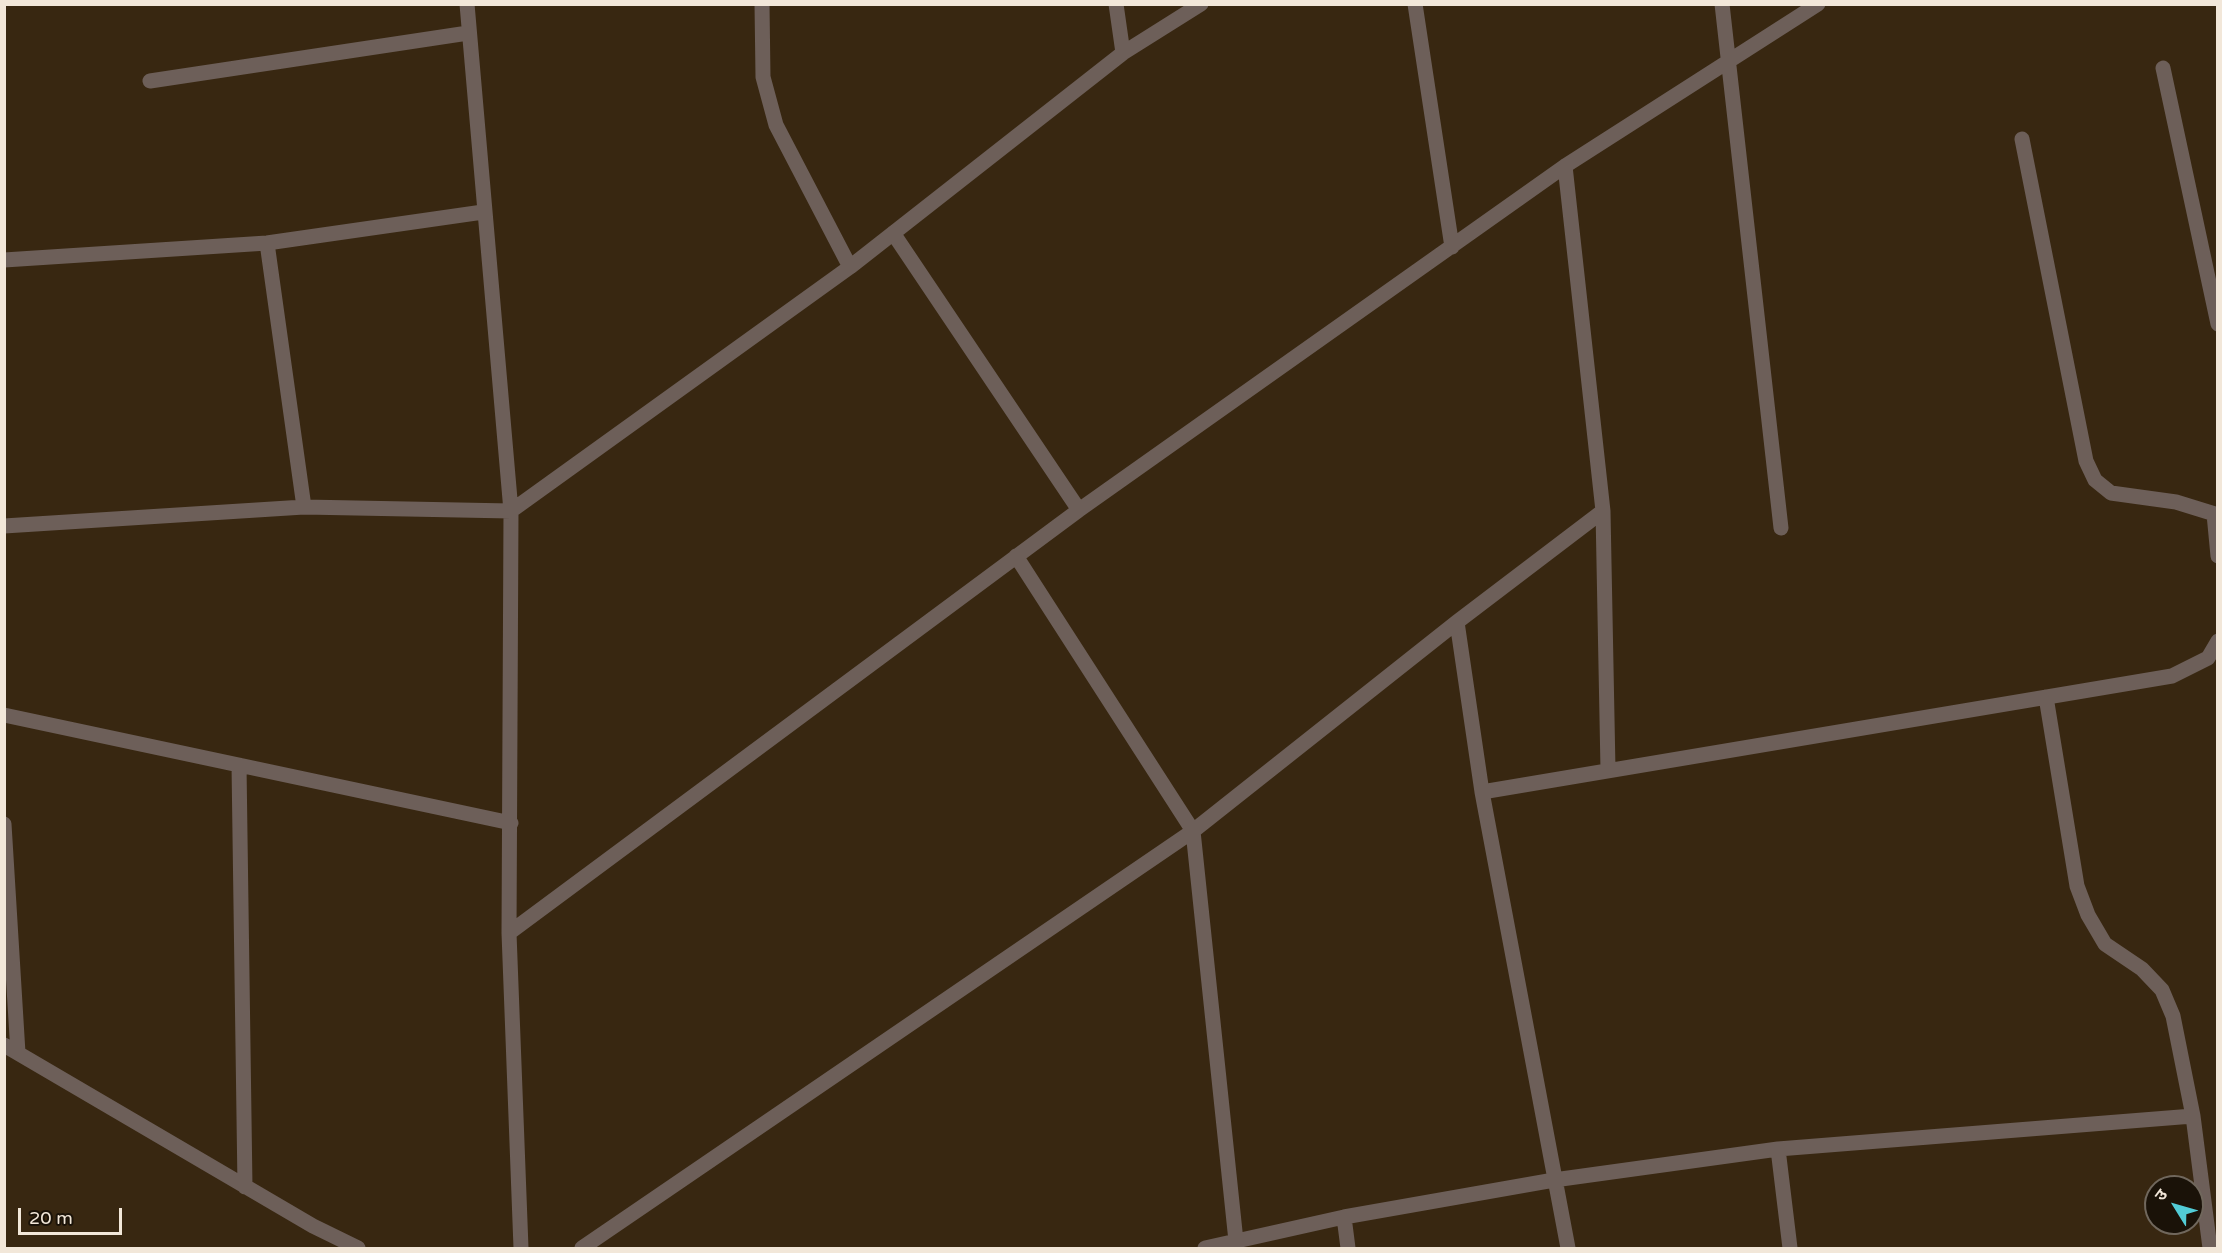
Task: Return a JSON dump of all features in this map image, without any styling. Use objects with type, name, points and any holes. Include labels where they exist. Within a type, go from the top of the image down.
[{"type":"street","points":[[467,4],[483,212],[511,511],[509,933],[521,1248]]},
{"type":"street","points":[[762,4],[763,77],[776,125],[850,267]]},
{"type":"street","points":[[1116,4],[1123,53]]},
{"type":"street","points":[[4,525],[304,507],[511,511],[850,267],[1123,53],[1201,4]]},
{"type":"street","points":[[1415,4],[1452,247]]},
{"type":"street","points":[[1722,4],[1781,528]]},
{"type":"street","points":[[509,933],[1079,510],[1565,166],[1818,4]]},
{"type":"street","points":[[150,81],[468,33]]},
{"type":"street","points":[[2163,68],[2217,324]]},
{"type":"street","points":[[2022,138],[2086,461],[2095,480],[2111,492],[2176,502],[2216,514],[2217,556]]},
{"type":"street","points":[[1565,166],[1603,511],[1608,770]]},
{"type":"street","points":[[4,260],[267,243],[483,212]]},
{"type":"street","points":[[892,233],[1079,510]]},
{"type":"street","points":[[267,243],[304,507]]},
{"type":"street","points":[[582,1248],[1193,831],[1457,622],[1603,511]]},
{"type":"street","points":[[1016,556],[1193,831],[1236,1242]]},
{"type":"street","points":[[1457,622],[1482,792],[1568,1248]]},
{"type":"street","points":[[1482,792],[2172,676],[2208,658],[2217,641]]},
{"type":"street","points":[[2046,697],[2077,886],[2088,915],[2106,944],[2142,969],[2162,990],[2174,1016],[2193,1116],[2210,1248]]},
{"type":"street","points":[[4,715],[511,823]]},
{"type":"street","points":[[238,765],[245,1187]]},
{"type":"street","points":[[4,824],[11,1049],[313,1227],[358,1248]]},
{"type":"street","points":[[1204,1248],[1344,1217],[1554,1180],[1778,1149],[2193,1116]]},
{"type":"street","points":[[1778,1149],[1790,1248]]},
{"type":"street","points":[[1344,1217],[1348,1248]]}]
